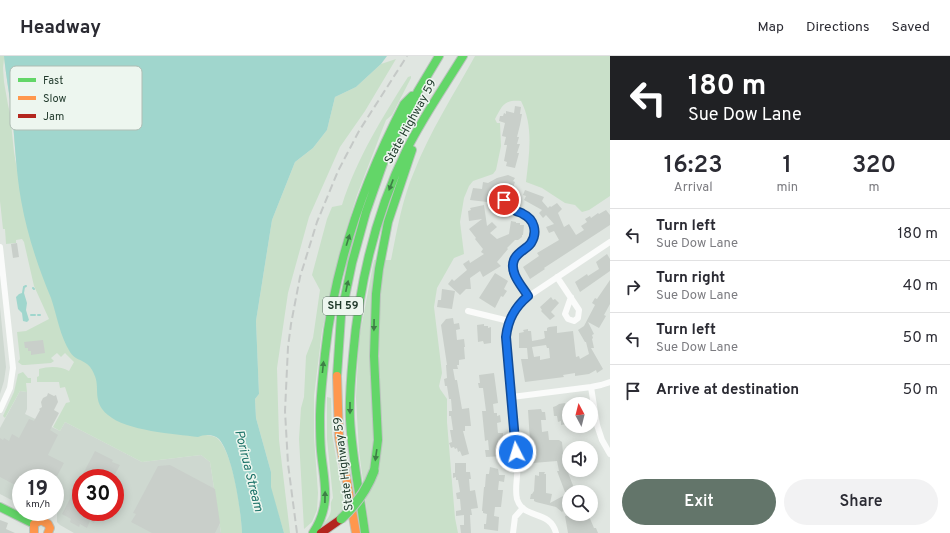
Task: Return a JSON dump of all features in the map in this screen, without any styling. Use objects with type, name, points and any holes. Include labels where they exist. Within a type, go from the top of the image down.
[{"type":"main road","name":"State Highway 59","points":[[356,533],[339,437],[337,376],[341,316],[352,263],[366,212],[387,152],[418,91],[439,56]]},
{"type":"main road","name":"State Highway 59","points":[[365,533],[353,458],[350,404],[355,334],[367,260],[378,220],[407,150],[421,124],[463,56]]},
{"type":"main road","points":[[313,533],[324,514],[326,496],[320,436],[322,378],[332,306],[340,269],[353,224],[376,162],[404,104],[418,91]]},
{"type":"main road","points":[[320,533],[341,519],[359,502],[370,484],[374,471],[378,440],[374,320],[379,269],[388,222],[421,124]]},
{"type":"main road","points":[[0,506],[34,528],[40,520],[46,521],[50,526],[49,533]]},
{"type":"street","points":[[515,210],[530,218],[534,228],[534,237],[530,244],[518,254],[514,260],[513,268],[515,275],[528,296]]},
{"type":"street","points":[[556,533],[554,526],[549,520],[543,516],[530,513],[523,508],[518,502],[516,494],[518,470],[506,343],[509,321],[514,310],[528,296],[610,242]]},
{"type":"street","points":[[0,247],[13,368],[10,388],[0,410]]},
{"type":"street","points":[[557,277],[571,297]]},
{"type":"street","points":[[468,311],[509,321]]},
{"type":"street","points":[[512,397],[591,387],[610,382]]},
{"type":"street","points":[[591,387],[597,425],[602,440],[610,454]]},
{"type":"street","points":[[513,533],[516,518],[523,508]]},
{"type":"shaded area","points":[[0,307],[6,367],[0,394]]},
{"type":"shaded area","points":[[20,391],[27,392],[27,409],[25,414],[60,431],[65,422],[142,462],[201,455],[210,462],[221,533],[74,533],[57,522],[64,521],[64,469],[12,469],[12,500],[0,494],[0,428]]},
{"type":"green space","points":[[0,56],[95,56],[98,66],[10,66],[10,100],[4,59],[4,82],[10,113],[10,130],[12,130],[17,170],[13,130],[116,130],[201,435],[217,438],[229,458],[236,484],[242,533],[221,533],[210,462],[201,455],[142,462],[65,422],[60,431],[53,427],[66,403],[70,402],[65,387],[60,388],[59,382],[37,382],[39,369],[55,367],[69,371],[74,362],[65,353],[61,357],[57,353],[51,358],[54,361],[51,363],[22,365],[18,362],[20,359],[17,332],[26,331],[49,319],[34,286],[24,242],[22,239],[16,240],[16,243],[6,244],[5,229],[3,229],[0,201]]},
{"type":"green space","points":[[475,56],[610,56],[610,196],[589,210],[582,212],[575,205],[565,203],[542,188],[526,182],[530,141],[528,120],[521,101],[507,102],[502,106],[495,119],[497,123],[500,123],[501,146],[496,170],[493,174],[473,181],[469,186],[464,198],[460,222],[464,254],[454,258],[437,288],[434,307],[442,373],[439,386],[447,399],[447,422],[455,518],[458,533],[370,533],[359,451],[356,398],[359,339],[374,260],[391,260],[403,204],[420,157]]},
{"type":"green space","points":[[396,59],[365,111],[340,147],[309,217],[288,293],[277,368],[279,440],[290,533],[284,533],[270,487],[271,472],[256,418],[255,399],[259,394],[256,321],[272,220],[295,162],[313,148],[327,130],[335,97],[356,87],[381,64]]},
{"type":"green space","points":[[411,76],[392,115],[386,120],[357,195],[342,243],[322,331],[314,396],[314,437],[318,493],[317,510],[312,522],[304,529],[299,439],[301,408],[304,397],[306,356],[313,338],[320,290],[312,275],[327,219],[332,207],[342,205],[362,155],[389,107],[408,77]]},
{"type":"green space","points":[[23,372],[28,378],[31,378],[31,383],[26,383],[27,392],[20,391],[5,418],[3,416],[14,392],[18,374]]},
{"type":"green space","points":[[327,397],[331,398],[332,434],[345,510],[326,526],[323,524],[330,513],[333,498],[327,439]]},
{"type":"water","name":"Porirua Stream","points":[[4,56],[387,56],[381,64],[356,87],[335,97],[327,130],[313,148],[295,162],[272,220],[256,321],[259,394],[255,399],[256,418],[271,472],[271,487],[284,533],[242,533],[238,498],[232,470],[224,447],[217,437],[209,435],[198,437],[177,435],[138,428],[126,425],[116,420],[103,410],[98,399],[96,379],[92,370],[83,361],[72,355],[67,346],[37,262],[23,213],[19,189],[14,130],[142,130],[142,66],[10,66],[10,99]]},
{"type":"water","points":[[24,293],[27,303],[26,310],[29,320],[27,322],[23,321],[22,313],[18,309],[16,297]]},
{"type":"building","points":[[515,106],[521,107],[520,114],[522,114],[517,137],[519,137],[517,144],[520,144],[517,153],[519,153],[515,168],[506,166],[507,162],[504,161],[507,145],[504,145],[506,137],[502,136],[505,123],[499,121],[500,116],[503,116],[504,113],[506,114],[506,111],[514,113]]},
{"type":"building","points":[[508,175],[515,178],[513,181],[515,182],[512,190],[501,187],[493,188],[492,193],[488,196],[487,202],[470,200],[473,188],[482,189],[483,182],[488,183],[497,178]]},
{"type":"building","points":[[525,190],[544,197],[542,201],[548,208],[557,203],[562,209],[558,213],[564,227],[569,224],[576,235],[584,230],[581,226],[587,222],[585,219],[590,216],[591,218],[606,210],[610,215],[610,225],[544,268],[545,269],[530,279],[523,267],[539,256],[537,253],[559,240],[554,231],[549,233],[546,227],[554,224],[546,215],[543,218],[539,213],[542,210],[524,200],[526,196],[523,195]]},
{"type":"building","points":[[484,205],[487,226],[492,222],[497,227],[490,233],[497,239],[509,234],[511,221],[524,225],[523,235],[507,248],[508,249],[497,262],[501,266],[483,277],[480,271],[470,278],[471,289],[466,289],[460,295],[448,284],[452,279],[454,281],[467,270],[463,264],[469,260],[470,263],[484,254],[481,252],[483,249],[469,229],[482,219],[469,221],[468,211],[471,210],[470,208]]},
{"type":"building","points":[[17,243],[19,257],[13,258],[11,244]]},
{"type":"building","points":[[607,254],[610,259],[610,271],[580,292],[575,282],[587,274],[588,276],[599,269],[596,262]]},
{"type":"building","points":[[495,273],[508,281],[504,289],[507,291],[503,297],[501,296],[495,308],[479,298]]},
{"type":"building","points":[[610,280],[610,304],[604,315],[606,316],[599,328],[588,322],[594,334],[592,335],[592,339],[594,348],[591,348],[603,369],[597,373],[596,370],[589,374],[575,376],[575,373],[563,375],[564,377],[525,382],[521,359],[528,359],[527,348],[519,348],[519,333],[528,329],[528,331],[531,331],[532,341],[543,339],[545,338],[544,331],[547,331],[547,328],[557,326],[557,333],[573,331],[576,357],[579,356],[580,359],[589,354],[586,342],[578,330],[584,326],[595,305],[592,303],[595,298],[597,299]],"holes":[[[546,345],[547,348],[549,348],[550,358],[540,360],[540,356],[534,357],[532,347]]]},
{"type":"building","points":[[442,289],[455,291],[452,309],[437,307],[438,300],[441,300]]},
{"type":"building","points":[[551,297],[559,303],[551,312],[555,316],[550,320],[541,311],[542,310],[540,307]]},
{"type":"building","points":[[453,318],[454,324],[459,323],[460,329],[456,330],[457,340],[464,339],[465,359],[459,360],[459,365],[457,365],[458,369],[453,369],[455,380],[457,380],[462,409],[469,408],[471,426],[465,426],[465,431],[463,431],[469,454],[462,456],[460,451],[458,452],[457,448],[451,448],[449,443],[452,442],[450,430],[453,430],[449,411],[452,411],[451,399],[449,399],[447,386],[445,386],[444,379],[447,378],[447,365],[441,325],[446,319]]},
{"type":"building","points":[[484,324],[484,326],[488,326],[488,328],[491,327],[491,343],[484,344],[483,341],[478,342],[477,325]]},
{"type":"building","points":[[43,340],[45,353],[31,355],[31,351],[28,351],[28,348],[25,348],[24,342]]},
{"type":"building","points":[[494,373],[498,403],[493,404],[494,413],[497,413],[497,416],[500,415],[501,422],[497,423],[498,433],[503,433],[503,439],[498,440],[498,450],[504,449],[504,456],[486,457],[485,450],[489,450],[488,440],[485,441],[482,411],[486,411],[483,388],[479,388],[478,383],[480,383],[479,375]]},
{"type":"building","points":[[48,393],[54,396],[56,395],[58,402],[54,410],[59,413],[50,430],[58,435],[48,455],[64,463],[61,469],[12,469],[12,483],[0,477],[0,438],[3,440],[4,438],[9,441],[12,434],[19,438],[29,419],[34,421],[40,410],[39,409],[42,407],[41,402],[43,398],[47,396]]},
{"type":"building","points":[[562,404],[561,425],[561,421],[558,422],[557,416],[554,416],[553,407]]},
{"type":"building","points":[[541,409],[542,412],[545,412],[546,420],[541,420],[542,432],[548,431],[549,440],[559,440],[562,442],[562,477],[570,477],[573,485],[562,485],[557,471],[559,471],[557,461],[533,463],[532,456],[535,456],[534,440],[530,441],[528,410]]},
{"type":"building","points":[[95,451],[113,460],[112,462],[120,465],[118,469],[86,469]]},
{"type":"building","points":[[455,463],[466,463],[466,472],[470,472],[471,479],[469,479],[470,491],[475,490],[478,508],[471,509],[471,533],[461,533],[460,525],[464,525],[464,515],[456,516],[456,511],[461,510],[460,499],[457,499],[456,493],[460,492],[458,480],[456,480],[456,477],[453,478],[453,473],[455,473]]},
{"type":"building","points":[[170,465],[215,489],[220,523],[215,533],[152,533],[131,522],[136,514],[133,513],[158,466]]},
{"type":"building","points":[[490,467],[498,469],[499,475],[505,475],[504,482],[499,481],[498,490],[503,490],[501,507],[495,507],[494,516],[499,517],[498,531],[484,529],[487,514],[483,513],[482,511],[484,487],[486,474],[489,474]]},
{"type":"building","points":[[539,472],[545,472],[544,474],[546,474],[546,493],[552,494],[550,503],[562,497],[562,512],[556,507],[530,499],[531,494],[534,491],[535,475],[539,476]]},
{"type":"building","points":[[72,495],[72,521],[90,521],[87,528],[80,524],[79,527],[70,522],[71,519],[64,515],[64,510]]},
{"type":"building","points":[[0,520],[8,523],[6,529],[15,533],[0,533]]},
{"type":"building","points":[[566,521],[591,521],[598,533],[568,533]]},
{"type":"waterway","points":[[23,293],[24,287],[26,286]]},
{"type":"railway","points":[[297,533],[288,464],[285,411],[288,347],[300,277],[317,222],[338,171],[359,131],[407,56]]},
{"type":"traffic: fast","points":[[337,376],[341,316],[352,263],[366,212],[387,152],[418,91],[439,56]]},
{"type":"traffic: fast","points":[[365,533],[352,448],[350,411],[351,380],[356,329],[364,276],[377,224],[407,149],[420,125],[463,56]]},
{"type":"traffic: fast","points":[[313,533],[319,522],[325,503],[325,483],[320,439],[320,402],[329,321],[343,257],[376,163],[404,104],[412,96]]},
{"type":"traffic: fast","points":[[374,471],[378,440],[374,356],[376,294],[388,222],[412,150]]},
{"type":"traffic: fast","points":[[341,519],[360,497],[368,485],[374,471]]},
{"type":"traffic: fast","points":[[0,507],[34,524]]},
{"type":"traffic: slow","points":[[337,376],[339,437],[356,533]]},
{"type":"traffic: slow","points":[[34,533],[34,524],[41,520],[48,524],[50,528],[48,533]]},
{"type":"traffic: jam","points":[[321,533],[341,519]]},
{"type":"route","points":[[504,200],[513,206],[515,210],[530,218],[534,228],[534,237],[530,244],[518,254],[514,260],[513,268],[515,275],[528,296],[514,310],[509,321],[506,337],[516,452]]}]
